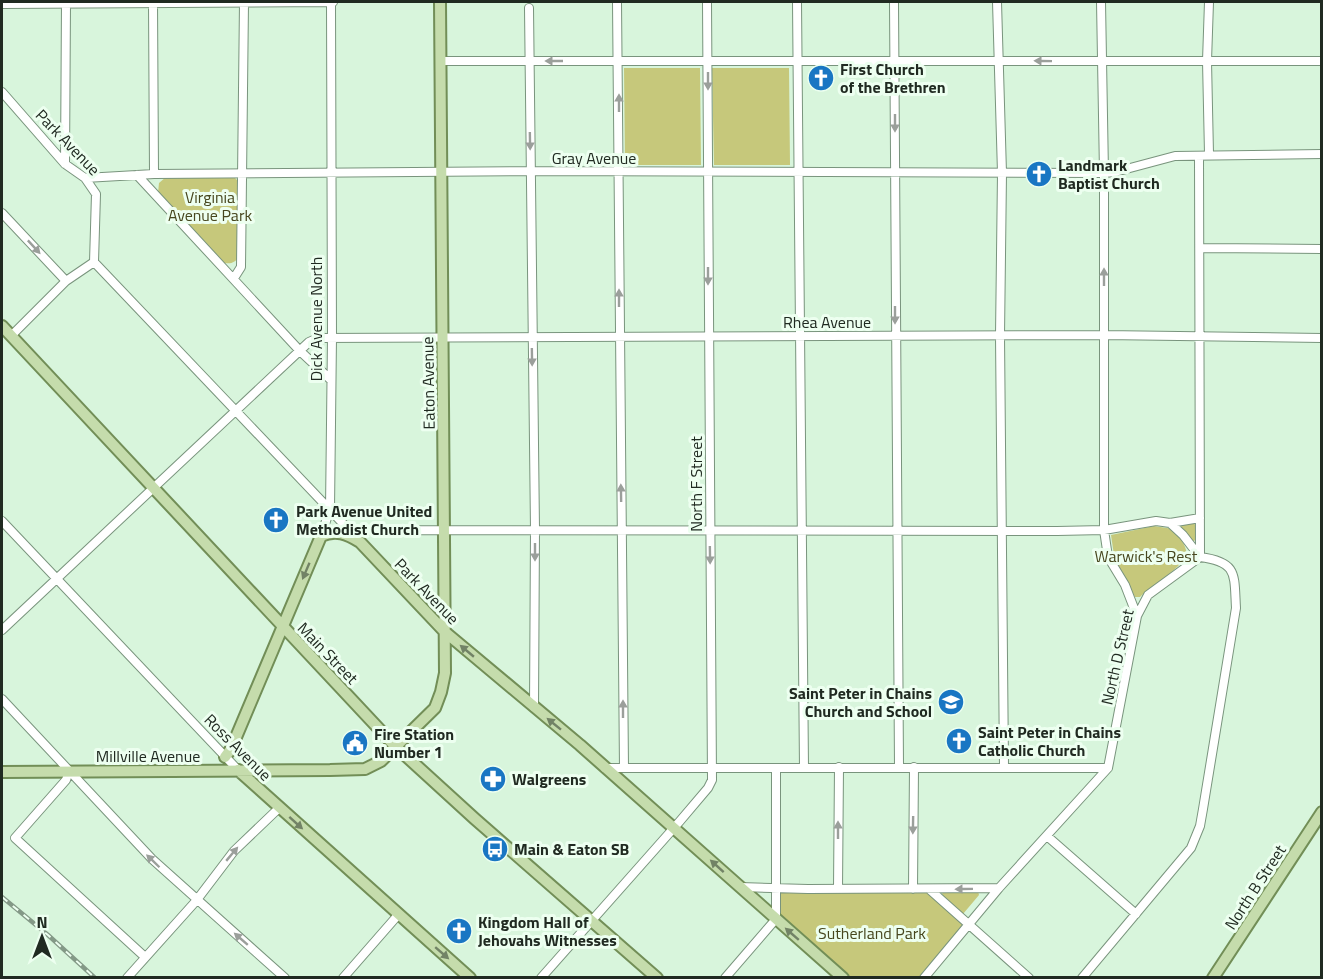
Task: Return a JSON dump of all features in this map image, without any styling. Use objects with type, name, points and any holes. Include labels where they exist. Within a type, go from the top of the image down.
[{"type":"main road","name":"Eaton Avenue","points":[[395,746],[437,704],[445,674],[440,2]]},
{"type":"main road","name":"Main Street","points":[[2,326],[395,746],[657,978]]},
{"type":"main road","points":[[321,536],[329,532],[339,532],[348,534],[360,542]]},
{"type":"main road","name":"Dick Avenue North","points":[[225,757],[231,749],[321,536]]},
{"type":"main road","name":"Park Avenue","points":[[360,542],[445,632],[673,826],[843,978]]},
{"type":"main road","name":"Millville Avenue","points":[[2,772],[365,769],[381,761],[395,746]]},
{"type":"main road","name":"Ross Avenue","points":[[237,770],[470,978]]},
{"type":"main road","name":"North B Street","points":[[1213,978],[1322,812]]},
{"type":"street","points":[[153,2],[154,174]]},
{"type":"street","points":[[234,278],[241,267],[244,2]]},
{"type":"street","points":[[2,4],[332,2]]},
{"type":"street","name":"Dick Avenue North","points":[[321,536],[330,509],[332,2]]},
{"type":"street","points":[[617,2],[624,768]]},
{"type":"street","name":"North F Street","points":[[541,978],[708,788],[711,780],[707,2]]},
{"type":"street","points":[[797,2],[804,768]]},
{"type":"street","points":[[894,2],[899,767]]},
{"type":"street","points":[[997,2],[1002,172],[1000,336],[1004,767]]},
{"type":"street","points":[[1101,2],[1104,173],[1104,530],[1108,557],[1125,585],[1137,616]]},
{"type":"street","points":[[1209,2],[1207,62],[1209,154]]},
{"type":"street","points":[[65,164],[66,3]]},
{"type":"street","points":[[529,8],[535,530],[534,707]]},
{"type":"street","points":[[441,61],[1322,61]]},
{"type":"street","name":"Park Avenue","points":[[2,92],[65,164],[85,178],[96,194],[94,262],[360,542]]},
{"type":"street","name":"Gray Avenue","points":[[85,178],[154,174],[530,171],[1104,173],[1116,172],[1175,156],[1322,154]]},
{"type":"street","points":[[1199,156],[1200,557]]},
{"type":"street","points":[[137,175],[300,351],[331,380]]},
{"type":"street","points":[[2,213],[66,281]]},
{"type":"street","points":[[1201,248],[1322,249]]},
{"type":"street","points":[[11,336],[66,281],[94,262]]},
{"type":"street","name":"Rhea Avenue","points":[[2,630],[309,342],[318,338],[1104,335],[1322,338]]},
{"type":"street","points":[[350,530],[1104,530],[1156,521],[1170,523],[1200,518]]},
{"type":"street","name":"Ross Avenue","points":[[2,521],[237,770]]},
{"type":"street","points":[[1082,978],[1191,848],[1200,826],[1236,608],[1231,570],[1226,563],[1217,559],[1200,557],[1183,535],[1170,523]]},
{"type":"street","name":"North D Street","points":[[1108,768],[1137,616],[1148,596],[1200,557]]},
{"type":"street","points":[[2,699],[152,859],[196,901],[285,978]]},
{"type":"street","points":[[838,889],[839,767]]},
{"type":"street","points":[[913,889],[914,767]]},
{"type":"street","points":[[605,768],[1108,768]]},
{"type":"street","points":[[725,978],[776,919],[776,768]]},
{"type":"street","points":[[924,978],[999,888],[1108,768]]},
{"type":"street","points":[[69,771],[66,780],[15,838],[145,957]]},
{"type":"street","points":[[127,978],[196,901],[234,851],[279,808]]},
{"type":"street","points":[[1047,836],[1136,914]]},
{"type":"street","points":[[740,887],[999,888]]},
{"type":"street","points":[[929,889],[1029,978]]},
{"type":"street","points":[[343,978],[398,915]]},
{"type":"green space","points":[[624,68],[700,68],[701,165],[625,165]]},
{"type":"green space","points":[[712,68],[789,68],[790,165],[714,165]]},
{"type":"green space","name":"Virginia Avenue Park","points":[[166,177],[235,178],[239,182],[240,255],[235,261],[223,263],[158,193],[159,183]]},
{"type":"green space","points":[[1193,523],[1197,526],[1195,540],[1192,543],[1180,528],[1182,525]]},
{"type":"green space","name":"Warwick's Rest","points":[[1154,526],[1173,529],[1184,544],[1185,556],[1168,575],[1140,597],[1135,597],[1115,562],[1111,535]]},
{"type":"green space","name":"Sutherland Park","points":[[776,888],[929,889],[968,924],[924,977],[843,978],[776,919]]},
{"type":"green space","points":[[945,891],[978,891],[979,895],[963,914],[943,896],[942,893]]},
{"type":"railway","points":[[2,897],[95,978]]},
{"type":"place","name":"First Church of the Brethren","points":[[821,78]]},
{"type":"place","name":"Landmark Baptist Church","points":[[1039,174]]},
{"type":"place","name":"Park Avenue United Methodist Church","points":[[276,520]]},
{"type":"place","name":"Saint Peter in Chains Church and School","points":[[951,702]]},
{"type":"place","name":"Saint Peter in Chains Catholic Church","points":[[959,741]]},
{"type":"place","name":"Fire Station Number 1","points":[[355,743]]},
{"type":"place","name":"Walgreens","points":[[493,779]]},
{"type":"place","name":"Main & Eaton SB","points":[[495,849]]},
{"type":"place","name":"Kingdom Hall of Jehovahs Witnesses","points":[[459,931]]}]
